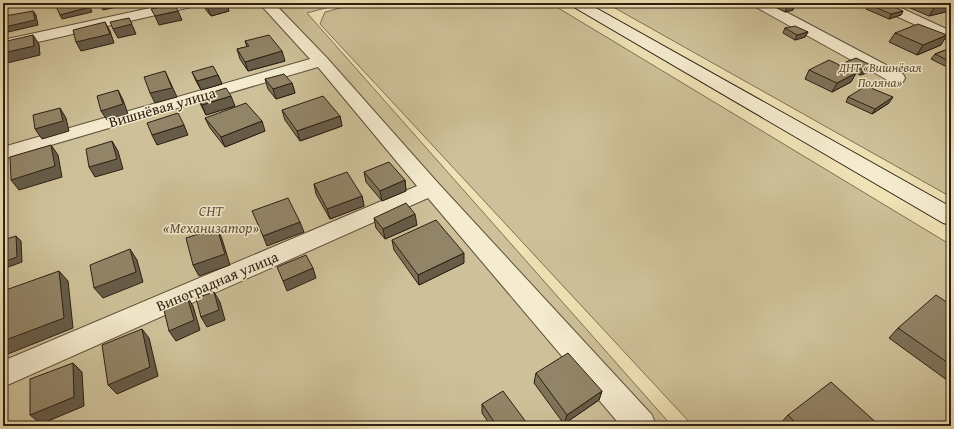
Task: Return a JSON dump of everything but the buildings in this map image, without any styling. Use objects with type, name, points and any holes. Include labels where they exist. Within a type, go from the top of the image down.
[{"type":"street","points":[[3,45],[191,3]]},
{"type":"street","points":[[266,3],[321,61],[635,424]]},
{"type":"street","points":[[577,3],[951,217]]},
{"type":"street","points":[[759,3],[896,78]]},
{"type":"street","points":[[879,3],[951,37]]},
{"type":"street","name":"Вишнёвая улица","points":[[3,153],[321,61]]},
{"type":"street","name":"Виноградная улица","points":[[3,374],[431,188]]},
{"type":"green space","name":"СНТ «Механизатор»","points":[[3,3],[344,3],[307,13],[672,426],[3,426]]},
{"type":"green space","points":[[359,3],[550,3],[951,245],[951,426],[693,426],[320,24],[325,12]]},
{"type":"green space","name":"ДНТ «Вишнёвая Поляна»","points":[[606,3],[951,3],[951,197]]}]
